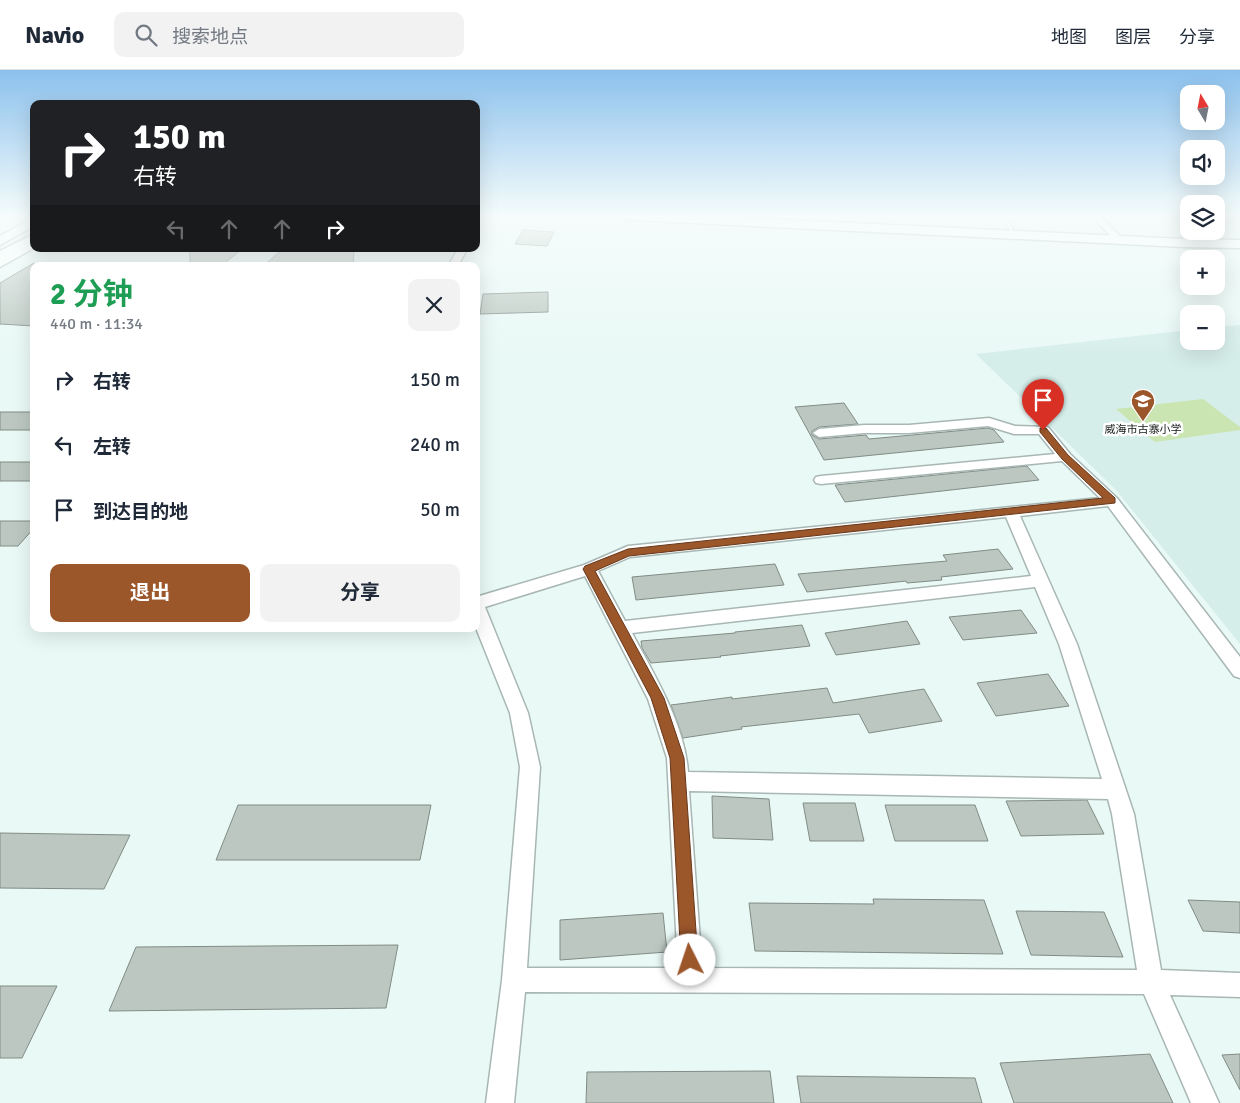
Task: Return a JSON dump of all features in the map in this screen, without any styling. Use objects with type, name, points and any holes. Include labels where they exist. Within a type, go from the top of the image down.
[{"type":"street","points":[[819,433],[864,429],[910,429],[989,422],[1014,430],[1043,430],[1065,457],[1112,501],[1240,671]]},
{"type":"street","points":[[821,480],[1065,457]]},
{"type":"street","points":[[480,603],[588,569],[628,552],[1112,501]]},
{"type":"street","points":[[1011,512],[1068,644],[1123,814],[1151,982],[1204,1103]]},
{"type":"street","points":[[588,569],[657,698],[677,758],[691,980]]},
{"type":"street","points":[[620,628],[1040,581]]},
{"type":"street","points":[[480,614],[519,713],[530,768],[514,980],[500,1103]]},
{"type":"street","points":[[678,781],[1114,789]]},
{"type":"street","points":[[514,980],[1151,982],[1240,985]]},
{"type":"shaded area","name":"威海市古寨小学","points":[[1240,325],[1240,644],[1116,490],[976,354],[1180,331],[1180,350],[1225,350],[1225,326]]},
{"type":"green space","points":[[1203,399],[1240,427],[1240,430],[1155,442],[1116,409]]},
{"type":"building","points":[[30,265],[30,326],[0,324],[0,283]]},
{"type":"building","points":[[548,292],[548,312],[480,314],[483,294]]},
{"type":"building","points":[[844,403],[858,424],[819,427],[812,431],[812,435],[819,439],[866,435],[869,439],[988,428],[994,430],[1004,442],[824,460],[795,407]]},
{"type":"building","points":[[0,412],[30,412],[30,430],[0,430]]},
{"type":"building","points":[[0,462],[30,462],[30,481],[0,481]]},
{"type":"building","points":[[1027,466],[1039,480],[845,502],[835,485]]},
{"type":"building","points":[[0,521],[30,521],[30,532],[18,546],[0,546]]},
{"type":"building","points":[[998,549],[1013,569],[941,577],[942,580],[907,583],[906,581],[807,592],[798,574],[947,561],[943,555]]},
{"type":"building","points":[[775,564],[784,585],[636,600],[632,577]]},
{"type":"building","points":[[1021,610],[1037,633],[963,640],[949,617]]},
{"type":"building","points":[[907,621],[920,644],[836,655],[825,633]]},
{"type":"building","points":[[802,625],[810,646],[721,657],[651,663],[642,648],[641,641],[735,633]]},
{"type":"building","points":[[1048,674],[1069,706],[996,716],[977,683]]},
{"type":"building","points":[[827,688],[833,703],[924,689],[942,721],[869,733],[859,714],[741,727],[742,729],[683,738],[671,705],[732,697],[732,699]]},
{"type":"building","points":[[712,796],[769,799],[773,840],[713,838]]},
{"type":"building","points":[[1087,800],[1104,834],[1021,836],[1006,801]]},
{"type":"building","points":[[803,803],[855,803],[864,841],[810,841]]},
{"type":"building","points":[[238,805],[431,805],[420,860],[216,860]]},
{"type":"building","points":[[885,805],[975,805],[988,841],[895,841]]},
{"type":"building","points":[[0,833],[130,835],[104,889],[0,888]]},
{"type":"building","points":[[873,899],[984,900],[1003,954],[755,951],[749,903],[874,904]]},
{"type":"building","points":[[1188,900],[1240,902],[1240,933],[1203,931]]},
{"type":"building","points":[[1016,911],[1104,912],[1123,957],[1031,955]]},
{"type":"building","points":[[663,913],[667,952],[560,960],[560,920]]},
{"type":"building","points":[[398,945],[386,1008],[109,1011],[136,947]]},
{"type":"building","points":[[0,986],[57,986],[22,1058],[0,1058]]},
{"type":"building","points":[[1150,1054],[1173,1103],[1014,1103],[1000,1063]]},
{"type":"building","points":[[1240,1054],[1240,1090],[1222,1055]]},
{"type":"building","points":[[770,1071],[774,1103],[586,1103],[587,1072]]},
{"type":"building","points":[[797,1076],[975,1078],[982,1103],[801,1103]]},
{"type":"place","name":"威海市古寨小学","points":[[1143,422]]},
{"type":"route","points":[[690,960],[677,758],[657,698],[588,569],[628,552],[1112,501],[1065,457],[1043,430]]}]
